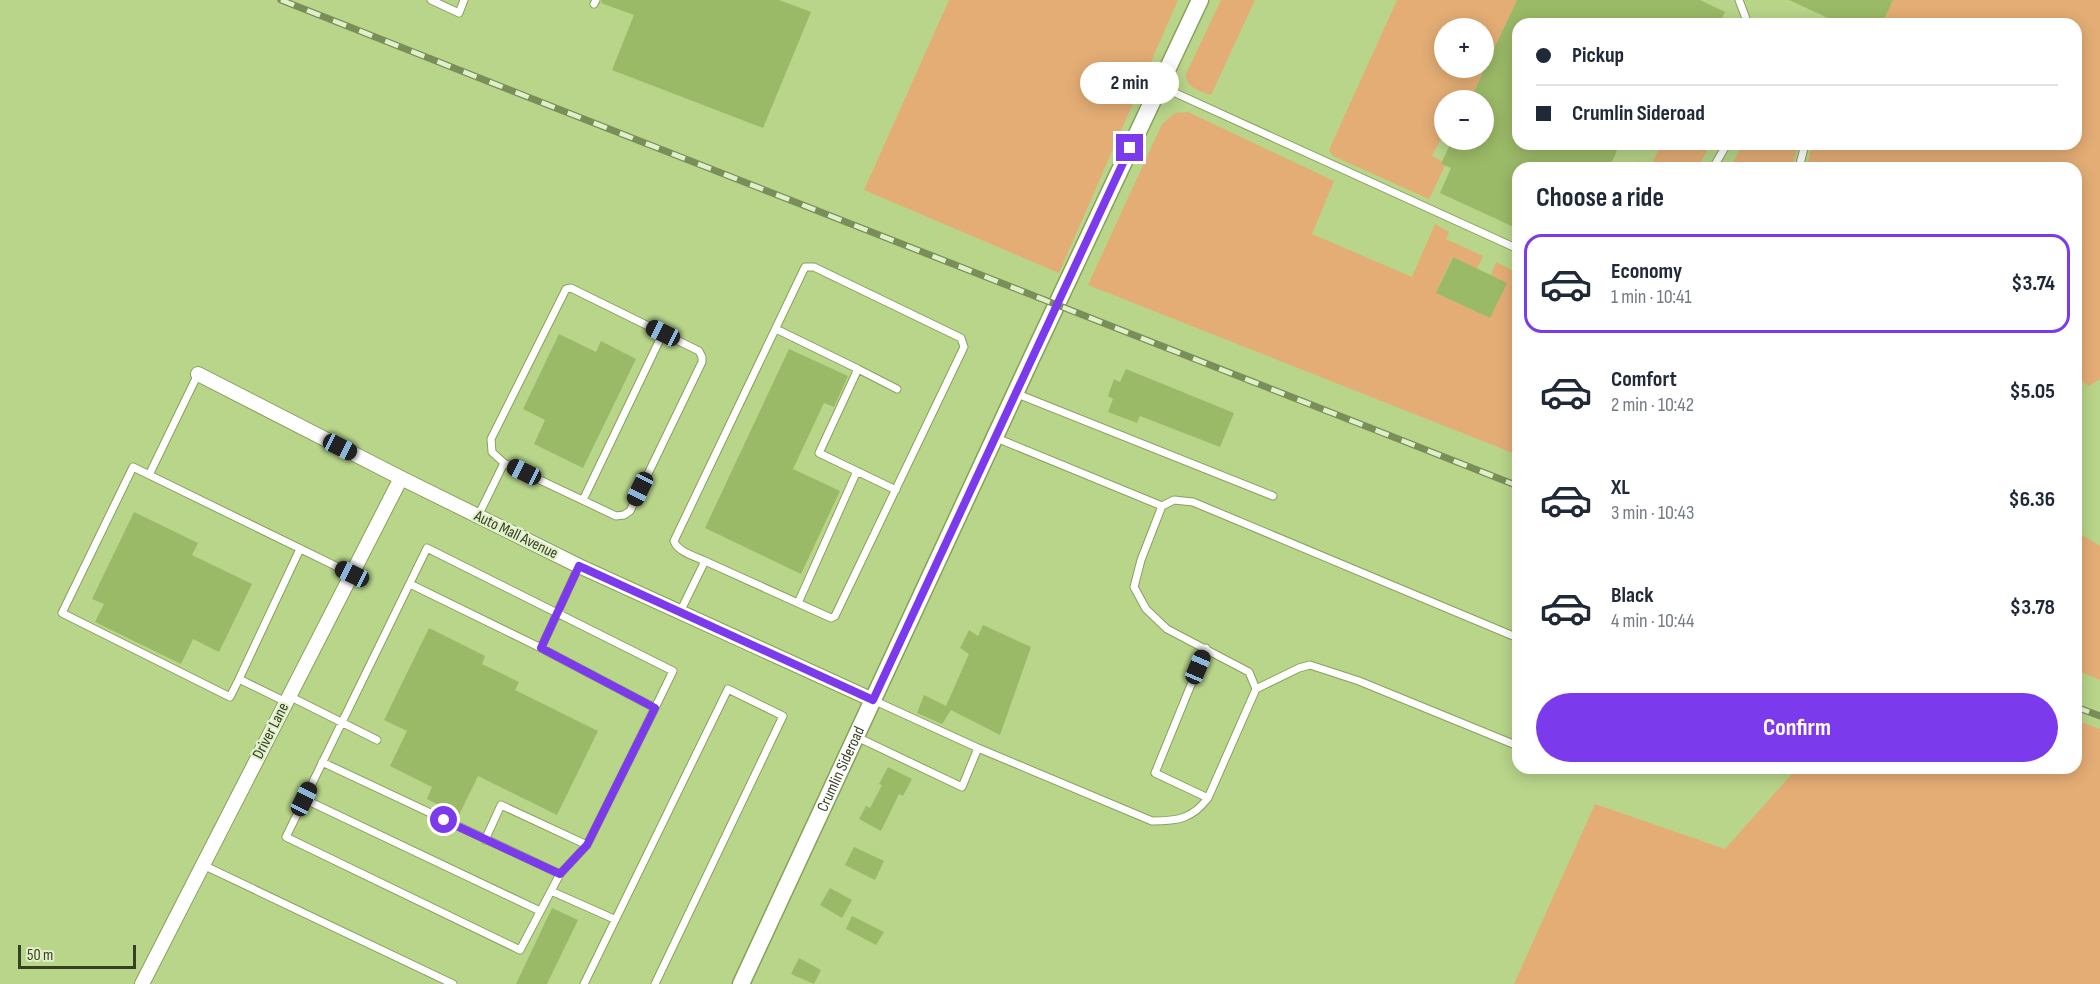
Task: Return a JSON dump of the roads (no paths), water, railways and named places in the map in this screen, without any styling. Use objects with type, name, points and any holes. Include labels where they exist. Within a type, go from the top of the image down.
[{"type":"street","name":"Crumlin Sideroad","points":[[741,984],[994,437],[1200,0]]},
{"type":"street","name":"Auto Mall Avenue","points":[[198,374],[579,566],[873,700]]},
{"type":"street","name":"Driver Lane","points":[[142,984],[401,478]]},
{"type":"lane","points":[[431,0],[459,13],[464,0]]},
{"type":"lane","points":[[1739,0],[1746,18]]},
{"type":"lane","points":[[1160,86],[1512,246]]},
{"type":"lane","points":[[810,266],[961,338],[964,347],[835,616],[831,618],[681,550],[676,547],[674,541],[776,329],[805,267],[810,266]]},
{"type":"lane","points":[[571,288],[699,351],[702,362],[630,511],[624,515],[616,516],[504,463],[492,452],[491,439],[566,289],[571,288]]},
{"type":"lane","points":[[776,329],[897,389]]},
{"type":"lane","points":[[583,500],[663,333]]},
{"type":"lane","points":[[858,369],[819,453],[896,490]]},
{"type":"lane","points":[[149,475],[198,374]]},
{"type":"lane","points":[[1015,393],[1274,496]]},
{"type":"lane","points":[[994,437],[1162,506]]},
{"type":"lane","points":[[477,516],[504,463]]},
{"type":"lane","points":[[300,549],[230,697],[62,613],[133,467],[352,574]]},
{"type":"lane","points":[[798,603],[857,471]]},
{"type":"lane","points":[[1256,690],[1249,672],[1167,629],[1146,609],[1134,587],[1141,560],[1162,506],[1174,500],[1193,502],[1512,635]]},
{"type":"lane","points":[[427,548],[673,671],[587,845],[560,874],[520,950],[286,837],[410,584],[427,548]]},
{"type":"lane","points":[[680,612],[705,561]]},
{"type":"lane","points":[[541,648],[579,566]]},
{"type":"lane","points":[[410,584],[541,648],[655,708]]},
{"type":"lane","points":[[1206,648],[1155,773],[1208,798]]},
{"type":"lane","points":[[873,700],[978,748],[1152,821],[1175,821],[1197,812],[1208,798],[1256,690],[1299,668],[1310,665],[1359,681],[1512,744]]},
{"type":"lane","points":[[239,679],[377,740]]},
{"type":"lane","points":[[584,984],[728,689],[783,716],[655,984]]},
{"type":"lane","points":[[856,737],[962,787],[978,748]]},
{"type":"lane","points":[[322,762],[560,874]]},
{"type":"lane","points":[[304,799],[540,911]]},
{"type":"lane","points":[[485,840],[501,805],[587,845]]},
{"type":"lane","points":[[203,865],[453,984]]},
{"type":"lane","points":[[551,891],[614,919]]},
{"type":"railway","points":[[281,0],[1512,484]]},
{"type":"railway","points":[[2082,709],[2100,716]]}]
